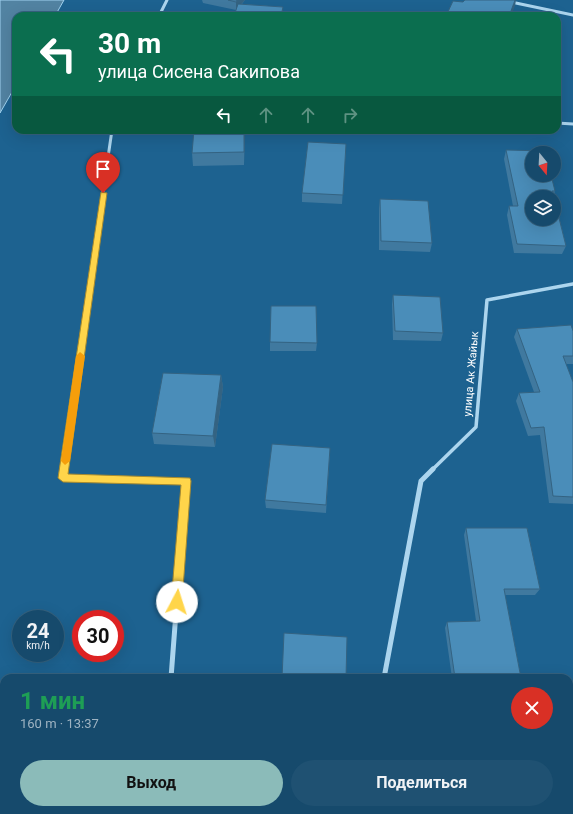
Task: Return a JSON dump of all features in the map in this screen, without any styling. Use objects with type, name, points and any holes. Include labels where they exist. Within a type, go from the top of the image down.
[{"type":"street","points":[[161,12],[167,0]]},
{"type":"street","points":[[506,2],[558,12]]},
{"type":"street","points":[[561,13],[573,15]]},
{"type":"street","points":[[561,123],[573,124]]},
{"type":"street","points":[[111,134],[63,478],[186,481],[171,674]]},
{"type":"street","name":"улица Ак Жайык","points":[[385,674],[421,481],[476,427],[487,300],[573,284]]},
{"type":"water","points":[[0,0],[64,0],[57,12],[12,12],[12,92],[0,113]]},
{"type":"building","points":[[465,0],[515,0],[511,11],[516,12],[448,12],[453,1],[463,2]]},
{"type":"building","points":[[238,4],[283,7],[282,12],[235,12]]},
{"type":"building","points":[[194,134],[244,134],[244,152],[192,153]]},
{"type":"building","points":[[308,142],[346,144],[343,195],[302,193]]},
{"type":"building","points":[[506,150],[525,150],[525,182],[553,182],[555,190],[525,190],[525,226],[561,226],[566,246],[517,244],[509,206],[518,206]]},
{"type":"building","points":[[380,199],[428,201],[432,243],[381,241]]},
{"type":"building","points":[[393,295],[440,297],[443,333],[395,331]]},
{"type":"building","points":[[271,306],[316,306],[317,343],[270,342]]},
{"type":"building","points":[[571,325],[573,331],[573,356],[563,356],[573,382],[573,497],[553,496],[544,427],[531,428],[519,393],[540,392],[517,329]]},
{"type":"building","points":[[163,373],[221,375],[213,436],[152,433]]},
{"type":"building","points":[[272,444],[330,448],[326,505],[265,500]]},
{"type":"building","points":[[466,528],[527,528],[540,589],[504,589],[520,674],[454,674],[447,622],[480,621]]},
{"type":"building","points":[[284,633],[347,637],[346,674],[282,674]]},
{"type":"slow traffic","points":[[65,461],[80,356]]},
{"type":"route","points":[[103,193],[63,478],[186,481],[177,602]]}]
